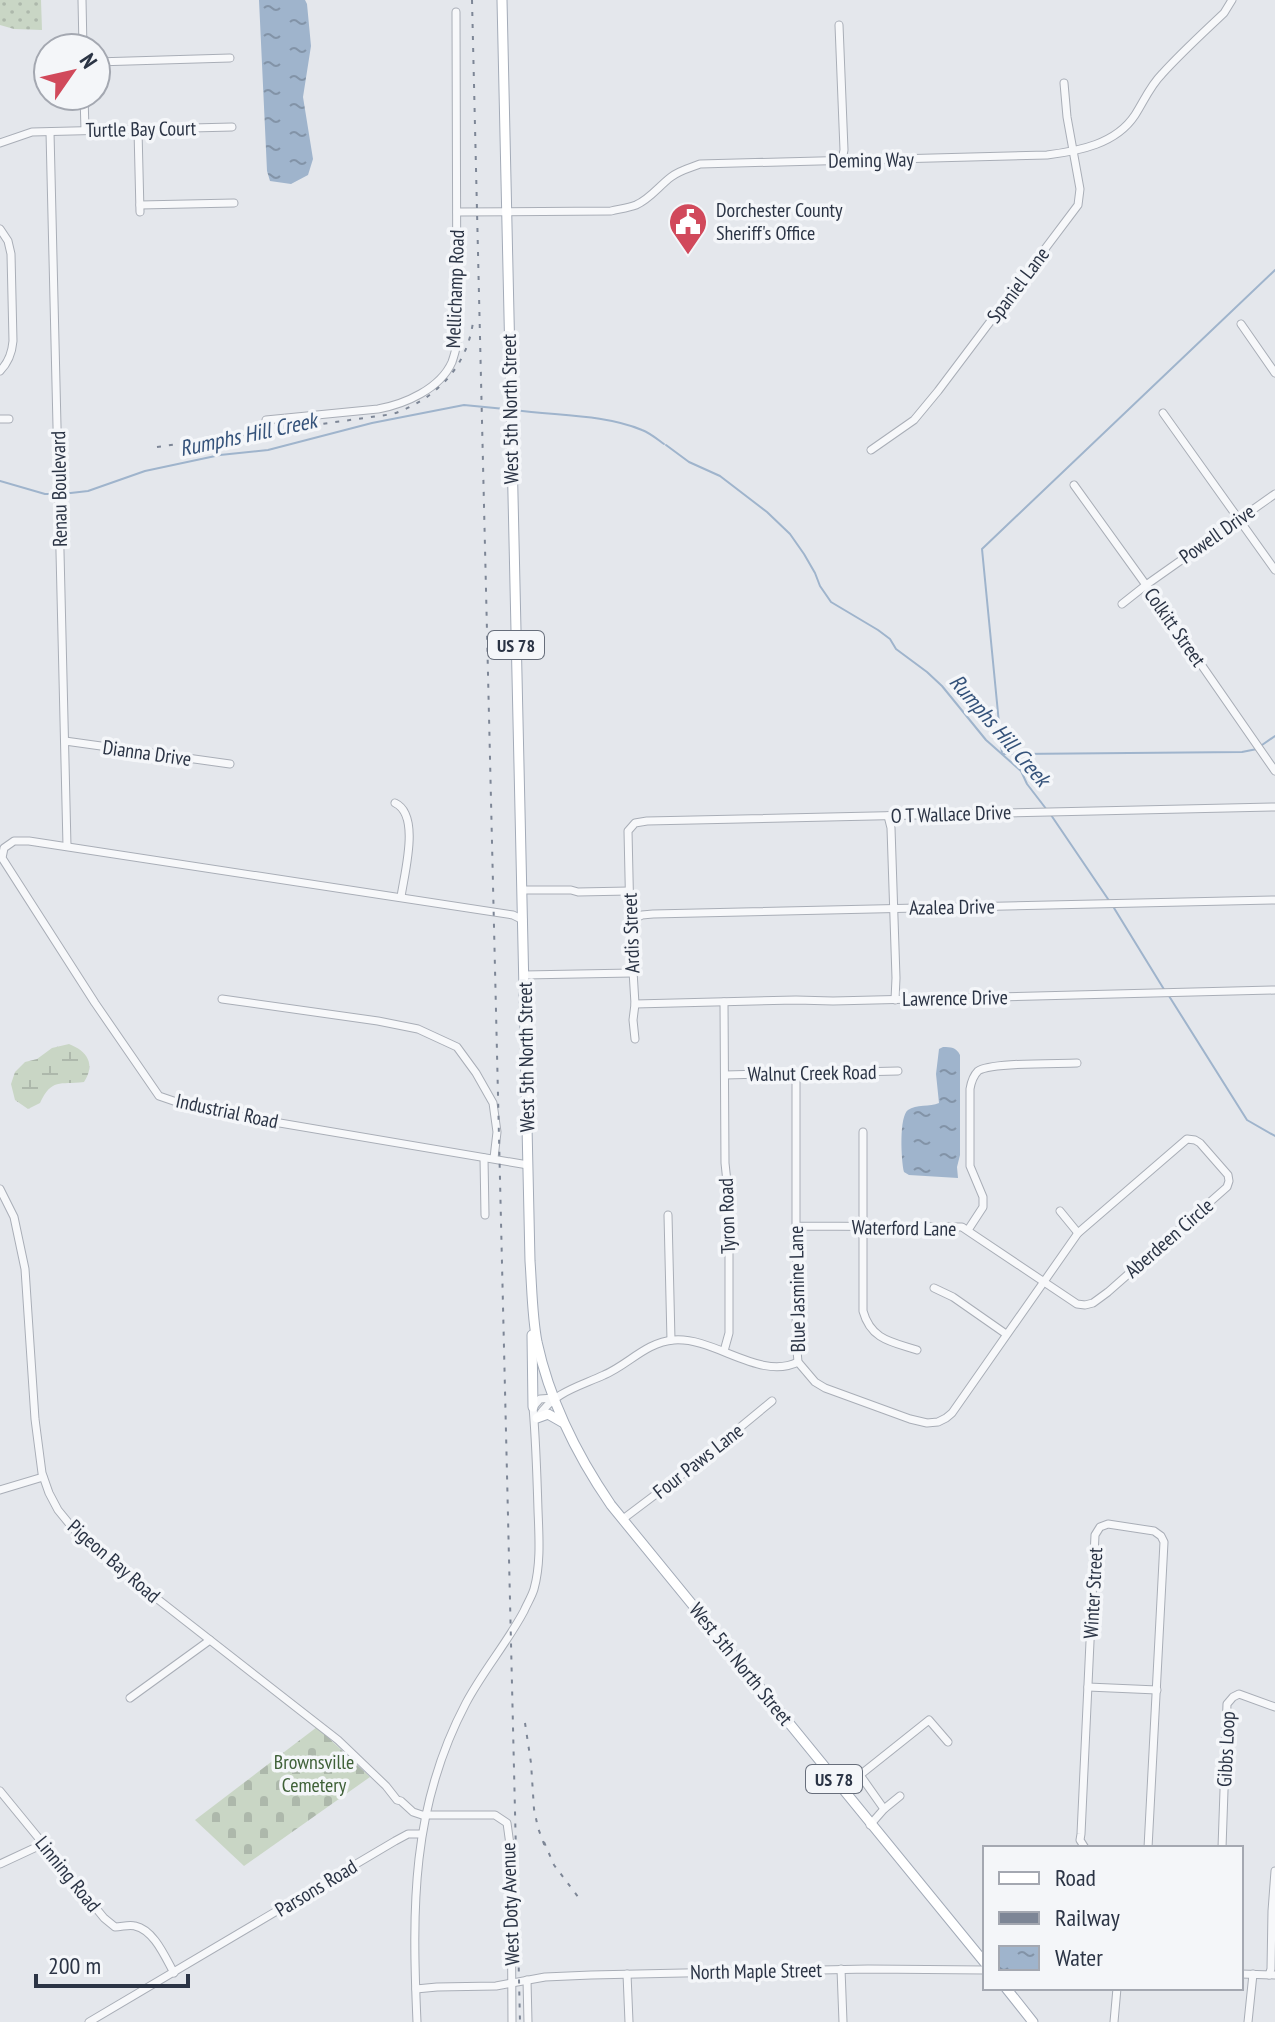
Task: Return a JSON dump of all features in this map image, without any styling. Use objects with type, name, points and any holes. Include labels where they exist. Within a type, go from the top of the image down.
[{"type":"main road","name":"West 5th North Street","points":[[502,0],[530,1261],[537,1340],[562,1422],[587,1469],[623,1519],[983,1961]]},
{"type":"main road","points":[[533,1407],[531,1338],[535,1328]]},
{"type":"main road","points":[[537,1418],[548,1414],[562,1422]]},
{"type":"main road","points":[[1008,1990],[1033,2022]]},
{"type":"street","points":[[82,0],[83,32]]},
{"type":"street","name":"Deming Way","points":[[457,212],[622,209],[647,198],[682,170],[700,164],[1072,152],[1105,141],[1125,127],[1160,75],[1224,13],[1232,0]]},
{"type":"street","name":"Mellichamp Road","points":[[266,420],[396,406],[417,397],[451,365],[457,343],[456,12]]},
{"type":"street","points":[[839,25],[842,160]]},
{"type":"street","points":[[112,62],[230,58]]},
{"type":"street","name":"Spaniel Lane","points":[[871,450],[914,420],[936,395],[1078,205],[1080,189],[1064,83]]},
{"type":"street","points":[[84,112],[85,130]]},
{"type":"street","name":"Turtle Bay Court","points":[[2,143],[28,133],[232,127]]},
{"type":"street","points":[[138,130],[140,208],[234,203]]},
{"type":"street","points":[[0,132],[2,143]]},
{"type":"street","name":"Renau Boulevard","points":[[50,132],[67,846]]},
{"type":"street","points":[[0,229],[8,241],[11,254],[13,341],[7,363],[0,371]]},
{"type":"street","points":[[1241,324],[1275,373]]},
{"type":"street","points":[[1163,413],[1275,570]]},
{"type":"street","points":[[0,419],[9,419]]},
{"type":"street","name":"Colkitt Street","points":[[1074,485],[1275,771]]},
{"type":"street","name":"Powell Drive","points":[[1122,604],[1275,494]]},
{"type":"street","name":"Dianna Drive","points":[[65,741],[230,764]]},
{"type":"street","points":[[395,803],[406,812],[409,826],[401,897]]},
{"type":"street","name":"O T Wallace Drive","points":[[630,828],[635,823],[647,821],[1275,807]]},
{"type":"street","points":[[888,816],[891,828],[895,1000]]},
{"type":"street","name":"Ardis Street","points":[[630,828],[629,891],[635,1039]]},
{"type":"street","name":"Industrial Road","points":[[523,920],[513,915],[401,897],[29,841],[14,841],[4,848],[1,858],[159,1096],[197,1109],[528,1165]]},
{"type":"street","points":[[522,890],[629,891]]},
{"type":"street","name":"Azalea Drive","points":[[630,921],[653,914],[1275,900]]},
{"type":"street","points":[[524,975],[632,973]]},
{"type":"street","name":"Lawrence Drive","points":[[635,1004],[1275,990]]},
{"type":"street","points":[[222,999],[405,1026],[457,1047],[493,1103],[497,1132],[494,1158]]},
{"type":"street","name":"Tyron Road","points":[[724,1002],[725,1163],[729,1201],[729,1333],[724,1351]]},
{"type":"street","points":[[968,1230],[983,1207],[983,1197],[970,1166],[972,1080],[979,1071],[994,1066],[1077,1063]]},
{"type":"street","name":"Walnut Creek Road","points":[[725,1078],[898,1071]]},
{"type":"street","name":"Blue Jasmine Lane","points":[[796,1075],[798,1362],[815,1382],[910,1419],[939,1425],[952,1413],[1043,1282]]},
{"type":"street","points":[[863,1132],[863,1311],[877,1335],[917,1350]]},
{"type":"street","name":"Aberdeen Circle","points":[[1187,1139],[1200,1143],[1228,1175],[1227,1187],[1093,1303],[1085,1305],[1077,1304],[1043,1282],[1078,1233],[1187,1139]]},
{"type":"street","points":[[484,1158],[485,1215]]},
{"type":"street","name":"Pigeon Bay Road","points":[[0,1189],[14,1217],[25,1269],[38,1452],[53,1502],[76,1532],[105,1558],[338,1740],[397,1800],[413,1812],[425,1816]]},
{"type":"street","points":[[1060,1211],[1078,1233]]},
{"type":"street","points":[[668,1215],[671,1340]]},
{"type":"street","name":"Waterford Lane","points":[[796,1226],[957,1226],[968,1230],[1043,1282]]},
{"type":"street","points":[[934,1288],[953,1297],[1006,1334]]},
{"type":"street","points":[[417,2022],[415,1896],[421,1834],[435,1778],[457,1720],[511,1633],[534,1589],[539,1548],[533,1407],[540,1399],[554,1398],[609,1373],[646,1348],[671,1340],[700,1343],[769,1366],[788,1366],[798,1362]]},
{"type":"street","points":[[535,1435],[537,1418],[554,1398]]},
{"type":"street","name":"Four Paws Lane","points":[[623,1519],[772,1401]]},
{"type":"street","points":[[0,1490],[43,1477]]},
{"type":"street","name":"Winter Street","points":[[1084,1846],[1080,1840],[1095,1535],[1100,1527],[1108,1524],[1154,1531],[1164,1542],[1148,1846]]},
{"type":"street","points":[[130,1698],[210,1640]]},
{"type":"street","points":[[1088,1687],[1157,1690]]},
{"type":"street","name":"Gibbs Loop","points":[[1222,1846],[1227,1704],[1239,1694],[1275,1707]]},
{"type":"street","points":[[884,1809],[860,1775],[929,1720],[948,1742]]},
{"type":"street","name":"Linning Road","points":[[0,1791],[100,1914],[111,1925],[141,1928],[151,1936],[174,1973]]},
{"type":"street","points":[[870,1825],[900,1796]]},
{"type":"street","name":"West Doty Avenue","points":[[425,1816],[495,1815],[507,1823],[511,1852],[512,2022]]},
{"type":"street","name":"Parsons Road","points":[[89,2022],[395,1841],[408,1834],[421,1834]]},
{"type":"street","points":[[0,1864],[43,1844]]},
{"type":"street","points":[[1243,1974],[1272,1975],[1275,1871]]},
{"type":"street","points":[[841,1969],[843,2022]]},
{"type":"street","name":"North Maple Street","points":[[416,1989],[496,1986],[545,1977],[627,1974],[841,1969],[983,1970]]},
{"type":"street","points":[[627,1974],[629,2022]]},
{"type":"street","points":[[1248,2022],[1253,1974]]},
{"type":"street","points":[[527,1980],[528,2022]]},
{"type":"street","points":[[1114,2022],[1117,1990]]},
{"type":"green space","points":[[0,0],[41,0],[42,30],[0,25]]},
{"type":"green space","points":[[69,1044],[81,1050],[88,1059],[88,1075],[84,1082],[53,1086],[40,1103],[28,1109],[15,1100],[11,1084],[15,1072],[25,1062],[37,1059],[52,1048]]},
{"type":"green space","name":"Brownsville Cemetery","points":[[317,1727],[370,1777],[244,1866],[195,1820]]},
{"type":"water","points":[[259,0],[305,0],[307,4],[311,46],[303,97],[313,159],[308,175],[291,184],[270,181],[267,171]]},
{"type":"water","points":[[953,1048],[960,1055],[958,1178],[909,1175],[904,1172],[903,1166],[903,1121],[911,1108],[939,1103],[936,1074],[939,1049]]},
{"type":"waterway","points":[[1002,754],[982,549],[1275,270]]},
{"type":"waterway","name":"Rumphs Hill Creek","points":[[62,494],[88,491],[145,471],[220,455],[268,450],[372,423],[464,405],[505,409]]},
{"type":"waterway","name":"Rumphs Hill Creek","points":[[515,410],[611,421],[645,431],[664,444]]},
{"type":"waterway","name":"Rumphs Hill Creek","points":[[666,445],[689,462],[720,476],[790,534],[831,602],[890,639],[896,649],[942,686],[986,740],[1021,771],[1047,810]]},
{"type":"waterway","name":"Rumphs Hill Creek","points":[[0,481],[55,494]]},
{"type":"waterway","points":[[1262,745],[1275,736]]},
{"type":"waterway","points":[[1003,754],[1242,752],[1257,749]]},
{"type":"waterway","name":"Rumphs Hill Creek","points":[[1051,815],[1110,902]]},
{"type":"waterway","name":"Rumphs Hill Creek","points":[[1114,908],[1165,991]]},
{"type":"waterway","name":"Rumphs Hill Creek","points":[[1169,996],[1247,1120],[1275,1136]]},
{"type":"railway","points":[[472,0],[520,2022]]},
{"type":"railway","points":[[157,447],[393,414],[409,408],[436,390],[456,367],[470,338],[473,322]]},
{"type":"railway","points":[[525,1723],[534,1809],[547,1852]]},
{"type":"railway","points":[[544,1842],[554,1865],[582,1902]]},
{"type":"place","name":"Dorchester County Sheriff's Office","points":[[688,256]]}]
